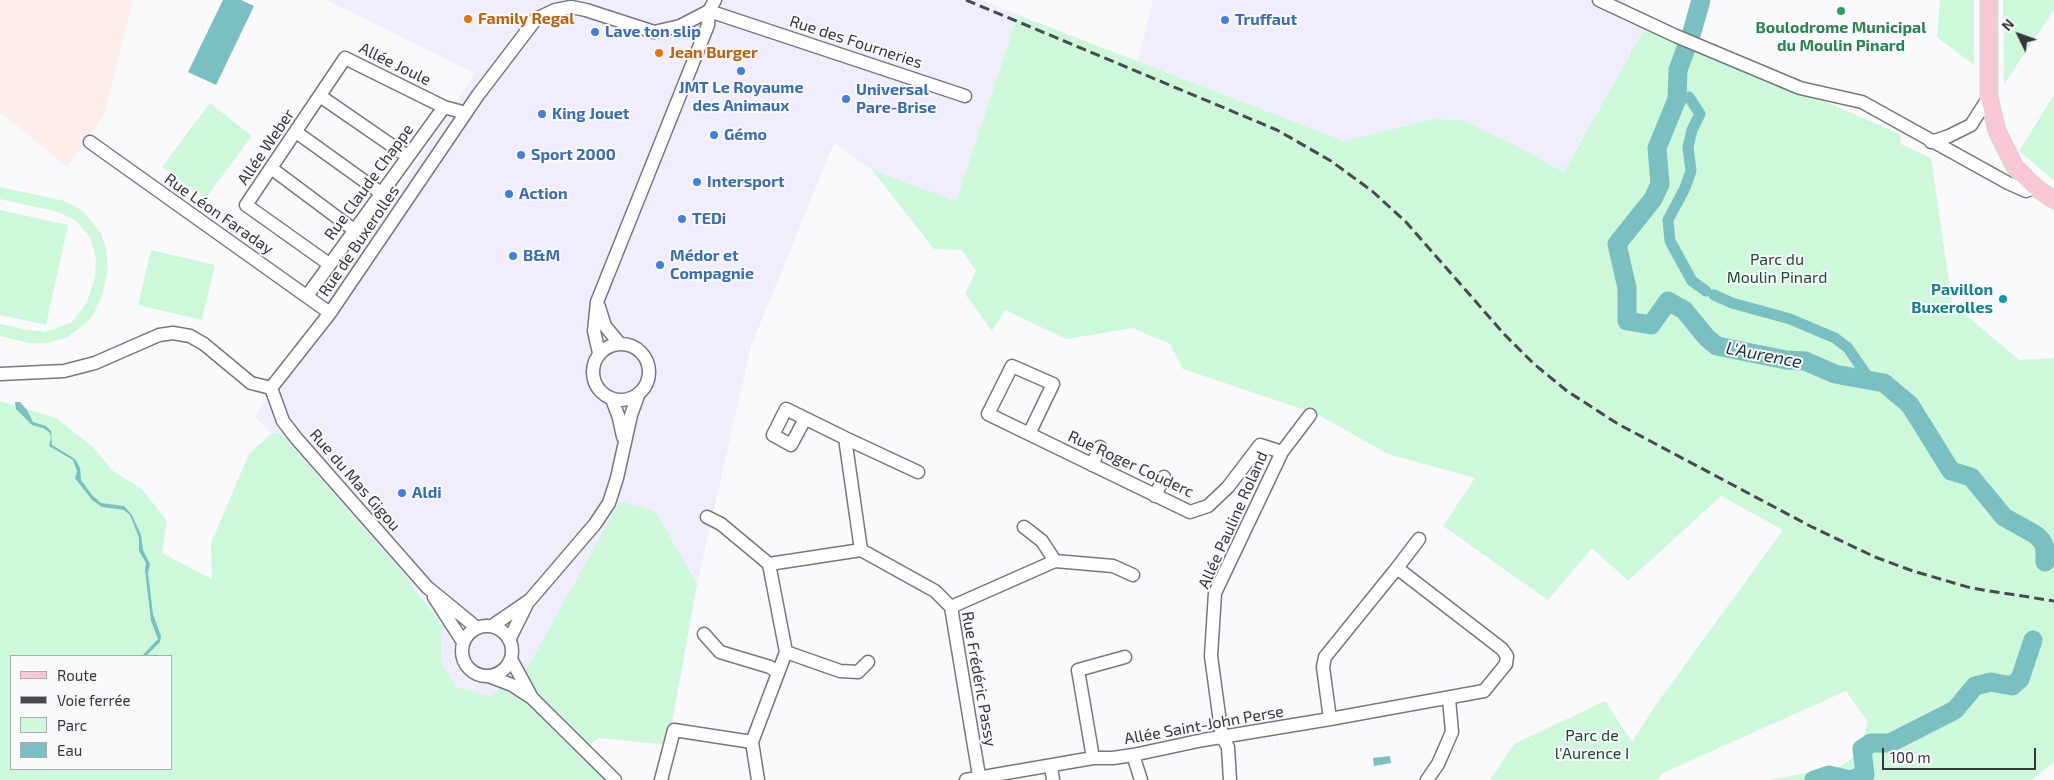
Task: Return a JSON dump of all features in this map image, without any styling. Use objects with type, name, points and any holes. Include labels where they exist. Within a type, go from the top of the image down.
[{"type":"main road","points":[[1989,0],[1989,97],[1997,132],[2015,167],[2035,187],[2054,200]]},
{"type":"street","points":[[1599,0],[1676,36],[1800,88],[1862,102],[1931,142],[2008,183],[2026,190],[2035,187]]},
{"type":"street","points":[[599,353],[594,331],[597,302],[708,24],[712,5]]},
{"type":"street","name":"Rue des Fourneries","points":[[712,5],[965,96]]},
{"type":"street","name":"Rue de Buxerolles","points":[[271,388],[330,312],[528,26],[542,16],[570,8],[586,10],[654,32],[680,26],[712,5]]},
{"type":"street","name":"Allée Joule","points":[[320,96],[346,58],[444,107]]},
{"type":"street","points":[[320,96],[407,156]]},
{"type":"street","name":"Allée Weber","points":[[320,96],[246,205],[329,264]]},
{"type":"street","points":[[1931,142],[1949,136],[1971,125],[1989,97]]},
{"type":"street","points":[[444,107],[466,113]]},
{"type":"street","name":"Rue Claude Chappe","points":[[307,296],[444,107]]},
{"type":"street","points":[[296,132],[381,193]]},
{"type":"street","name":"Rue Léon Faraday","points":[[90,142],[330,312]]},
{"type":"street","points":[[271,168],[354,230]]},
{"type":"street","points":[[597,302],[605,326],[620,344]]},
{"type":"street","points":[[0,374],[64,371],[96,363],[159,335],[173,333],[190,336],[204,344],[251,383],[271,388]]},
{"type":"street","points":[[509,640],[530,600],[594,524],[609,503],[617,478],[624,442],[639,394],[648,378],[646,359],[633,346],[620,344],[606,347],[594,361],[593,379],[603,395],[612,399],[631,399],[639,394]]},
{"type":"street","name":"Rue Roger Couderc","points":[[1029,434],[1053,384],[1012,366],[988,414],[1155,496],[1190,512],[1208,506],[1228,487],[1260,445],[1282,452]]},
{"type":"street","name":"Rue du Mas Gigou","points":[[271,388],[283,421],[427,587],[463,642]]},
{"type":"street","points":[[612,399],[619,418],[624,442]]},
{"type":"street","name":"Allée Pauline Roland","points":[[1230,780],[1228,747],[1222,737],[1211,656],[1215,593],[1282,452],[1310,415]]},
{"type":"street","points":[[805,419],[918,472]]},
{"type":"street","points":[[769,564],[861,550],[846,438]]},
{"type":"street","points":[[1092,464],[1100,447]]},
{"type":"street","points":[[1155,496],[1164,477]]},
{"type":"street","points":[[707,517],[721,524],[769,564],[786,652],[752,742],[758,780]]},
{"type":"street","points":[[1024,527],[1042,542],[1055,561]]},
{"type":"street","points":[[1330,719],[1323,667],[1325,657],[1419,539]]},
{"type":"street","name":"Rue Frédéric Passy","points":[[861,550],[935,591],[950,607],[979,776]]},
{"type":"street","points":[[950,607],[1055,561],[1113,566],[1133,575]]},
{"type":"street","name":"Allée Saint-John Perse","points":[[966,780],[979,776],[1093,758],[1133,755],[1222,737],[1449,699],[1484,691],[1506,664],[1507,656],[1502,649],[1397,568]]},
{"type":"street","name":"Rue du Mas Gigou","points":[[427,587],[477,628]]},
{"type":"street","points":[[530,600],[492,626],[477,628],[470,633],[463,642],[462,657],[468,668],[478,675],[491,677],[512,685],[532,698],[616,780]]},
{"type":"street","points":[[491,677],[505,668],[511,659],[512,647],[503,632],[492,626]]},
{"type":"street","points":[[704,634],[720,652],[770,667],[777,672]]},
{"type":"street","points":[[786,652],[840,671],[858,672],[868,662]]},
{"type":"street","points":[[1093,758],[1078,670],[1125,657]]},
{"type":"street","points":[[511,659],[532,698]]},
{"type":"street","points":[[1427,780],[1438,764],[1452,732],[1449,699]]},
{"type":"street","points":[[661,780],[674,730],[752,742]]},
{"type":"street","points":[[1133,755],[1141,780]]},
{"type":"street","points":[[1051,766],[1053,780]]},
{"type":"shaded area","points":[[0,0],[133,0],[104,115],[67,167],[0,112]]},
{"type":"shaded area","points":[[326,0],[981,0],[1018,15],[956,201],[872,170],[834,143],[751,346],[697,584],[656,512],[620,502],[529,666],[491,696],[456,687],[441,661],[442,625],[396,565],[280,433],[271,434],[255,416],[328,299],[475,73]]},
{"type":"shaded area","points":[[1153,0],[1624,0],[1647,24],[1564,172],[1462,120],[1434,119],[1344,141],[1138,61]]},
{"type":"green space","points":[[1940,0],[1974,0],[1974,65],[1937,37]]},
{"type":"green space","points":[[2003,0],[2054,0],[2054,10],[2004,84]]},
{"type":"green space","points":[[1018,15],[1344,141],[1434,119],[1462,120],[1564,172],[1647,24],[1900,134],[1901,144],[1931,158],[1952,303],[2019,360],[2054,358],[2054,762],[2032,780],[1768,780],[1839,767],[1857,756],[1868,722],[1846,691],[1663,773],[1657,780],[1490,780],[1514,744],[1605,701],[1632,742],[1655,706],[1783,530],[1721,496],[1628,581],[1592,548],[1548,600],[1443,526],[1475,478],[1388,454],[1317,414],[1183,369],[1170,344],[1133,328],[1066,339],[1005,310],[992,331],[965,294],[976,271],[962,250],[934,249],[872,170],[956,201]]},
{"type":"green space","points":[[2054,95],[2054,180],[2019,151]]},
{"type":"green space","points":[[210,103],[252,136],[205,199],[162,167]]},
{"type":"green space","points":[[0,187],[65,201],[83,211],[101,233],[106,249],[108,268],[102,296],[93,315],[85,324],[66,338],[45,343],[29,343],[0,336],[0,324],[46,332],[72,322],[87,302],[95,277],[96,258],[90,237],[76,221],[59,212],[0,199]]},
{"type":"green space","points":[[0,210],[68,225],[46,325],[0,315]]},
{"type":"green space","points":[[151,250],[215,265],[202,320],[138,305]]},
{"type":"green space","points":[[0,401],[56,418],[93,447],[114,472],[142,489],[167,521],[162,553],[212,579],[211,543],[249,454],[271,434],[280,433],[396,565],[442,625],[441,661],[456,687],[491,696],[529,665],[620,501],[656,512],[697,584],[668,745],[599,738],[578,754],[606,780],[0,780]]},
{"type":"water","points":[[223,0],[241,0],[254,6],[216,85],[188,72]]},
{"type":"water","points":[[15,402],[20,402],[27,410],[33,422],[46,426],[51,431],[52,445],[75,459],[80,468],[81,480],[92,495],[101,503],[124,506],[132,515],[141,535],[143,550],[150,564],[148,573],[153,614],[161,636],[160,642],[147,655],[143,655],[158,639],[151,621],[145,570],[146,563],[139,551],[139,538],[130,515],[124,510],[102,507],[92,500],[75,478],[77,471],[73,460],[49,446],[51,437],[49,432],[32,425],[16,409]]},
{"type":"water","points":[[1390,756],[1391,763],[1374,766],[1373,758]]},
{"type":"waterway","name":"L'Aurence","points":[[1701,0],[1678,70],[1677,99],[1657,148],[1660,184],[1653,199],[1617,244],[1627,288],[1627,321],[1651,325],[1668,301],[1684,310],[1707,338],[1717,346],[1786,360],[1805,361],[1835,374],[1884,383],[1910,405],[1951,471],[1971,477],[2004,517],[2036,535],[2042,541],[2045,548],[2045,562]]},
{"type":"waterway","name":"L'Aurence","points":[[1677,99],[1689,97],[1700,114],[1692,130],[1688,147],[1691,171],[1685,188],[1668,220],[1670,241],[1692,281],[1706,291]]},
{"type":"waterway","name":"L'Aurence","points":[[1714,295],[1732,303],[1790,319],[1835,338],[1848,348],[1870,380]]},
{"type":"waterway","name":"L'Aurence","points":[[1851,780],[1865,775],[1862,749],[1871,743],[1890,743],[1955,710],[1975,686],[1991,682],[2012,686],[2020,679],[2033,640]]},
{"type":"waterway","name":"L'Aurence","points":[[1814,780],[1829,775],[1850,780]]},
{"type":"railway","points":[[966,0],[1277,130],[1331,161],[1372,191],[1406,222],[1505,335],[1534,364],[1567,391],[1618,424],[1812,527],[1875,557],[1913,571],[1971,588],[2054,601]]},
{"type":"place","name":"Boulodrome Municipal du Moulin Pinard","points":[[1841,11]]},
{"type":"place","name":"Family Regal","points":[[468,19]]},
{"type":"place","name":"Truffaut","points":[[1225,20]]},
{"type":"place","name":"Lave ton slip","points":[[595,32]]},
{"type":"place","name":"Jean Burger","points":[[659,53]]},
{"type":"place","name":"JMT Le Royaume des Animaux","points":[[741,71]]},
{"type":"place","name":"Universal Pare-Brise","points":[[846,99]]},
{"type":"place","name":"King Jouet","points":[[542,114]]},
{"type":"place","name":"Gémo","points":[[714,135]]},
{"type":"place","name":"Sport 2000","points":[[521,155]]},
{"type":"place","name":"Intersport","points":[[697,182]]},
{"type":"place","name":"Action","points":[[509,194]]},
{"type":"place","name":"TEDi","points":[[682,219]]},
{"type":"place","name":"B&M","points":[[513,256]]},
{"type":"place","name":"Médor et Compagnie","points":[[660,265]]},
{"type":"place","name":"Pavillon Buxerolles","points":[[2003,299]]},
{"type":"place","name":"Aldi","points":[[402,493]]},
{"type":"park label","name":"Parc du Moulin Pinard","points":[[1777,269]]},
{"type":"park label","name":"Parc de l'Aurence I","points":[[1592,745]]}]
